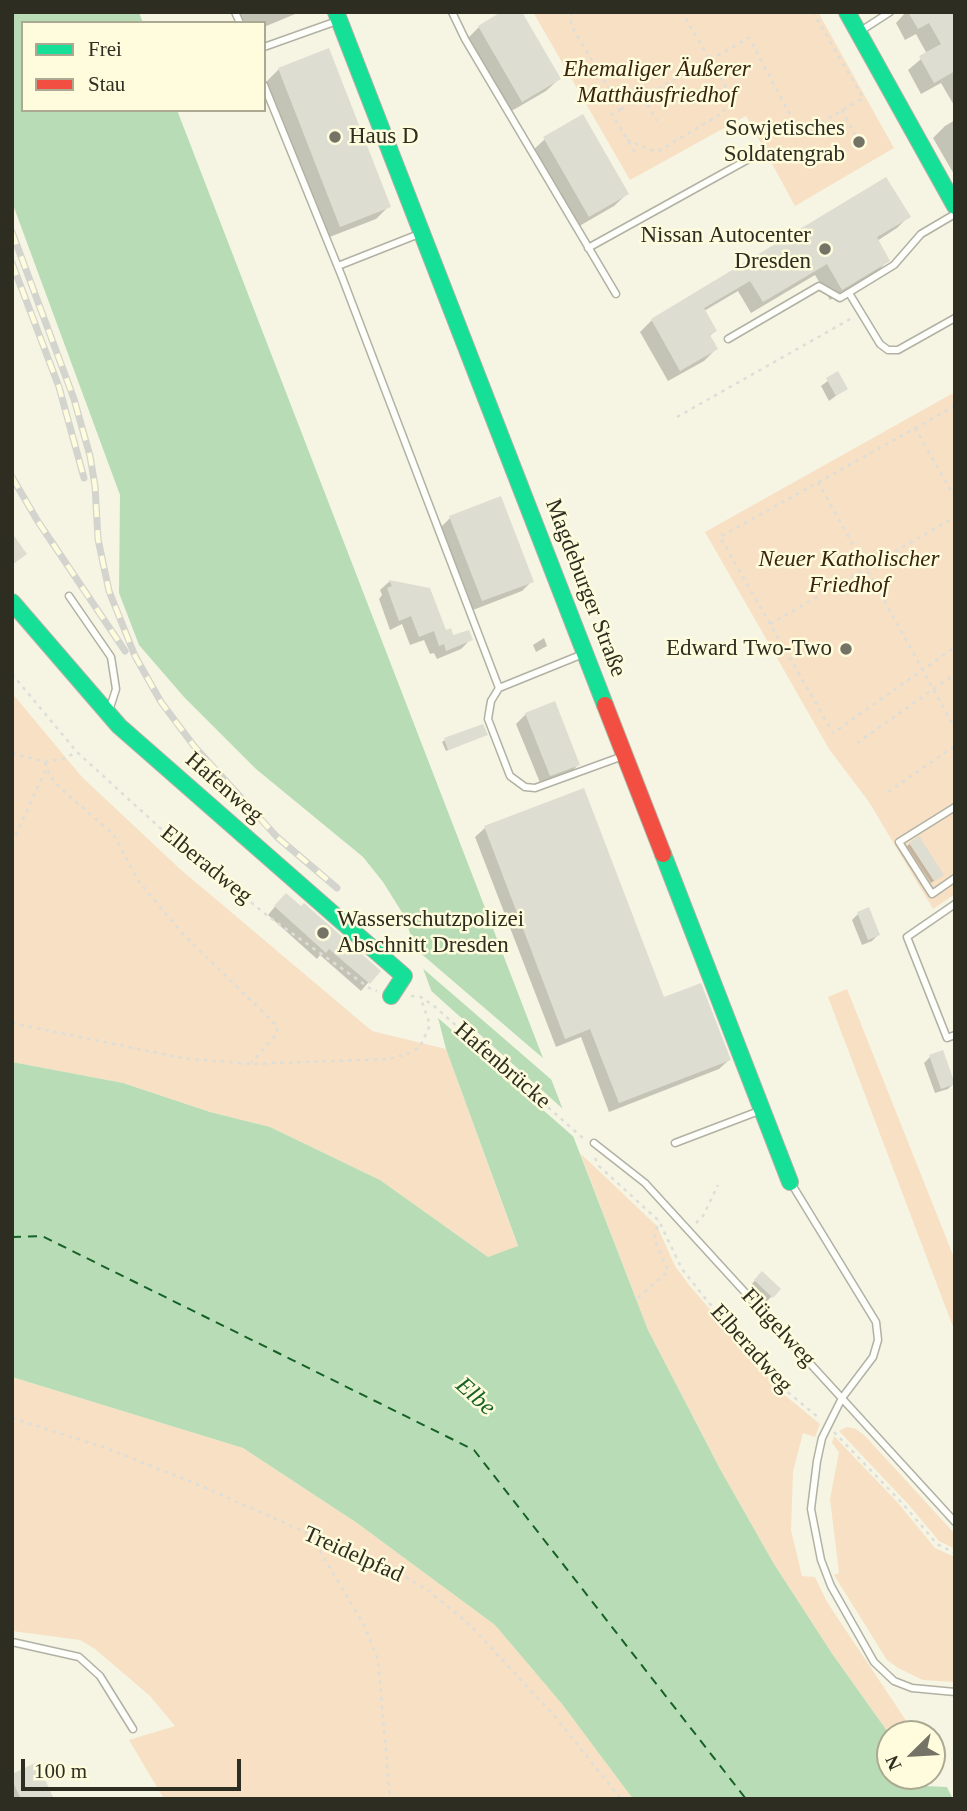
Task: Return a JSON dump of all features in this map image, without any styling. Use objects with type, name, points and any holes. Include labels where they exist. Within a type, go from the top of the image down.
[{"type":"street","points":[[847,12],[955,206]]},
{"type":"street","name":"Magdeburger Straße","points":[[337,16],[790,1181]]},
{"type":"street","name":"Hafenweg","points":[[12,602],[119,726],[404,976],[391,996]]},
{"type":"lane","points":[[452,12],[465,39],[616,294]]},
{"type":"lane","points":[[858,32],[890,12]]},
{"type":"lane","points":[[266,46],[337,16]]},
{"type":"lane","points":[[266,90],[338,266],[499,688]]},
{"type":"lane","points":[[588,248],[756,155]]},
{"type":"lane","points":[[728,339],[819,286],[840,298],[894,265],[921,234],[955,214]]},
{"type":"lane","points":[[338,266],[421,233]]},
{"type":"lane","points":[[849,293],[880,344],[888,350],[898,350],[955,318]]},
{"type":"lane","points":[[69,596],[111,657],[116,689],[108,713]]},
{"type":"lane","points":[[585,653],[499,688],[491,701],[488,719],[510,776],[526,787],[544,786],[625,755]]},
{"type":"lane","points":[[955,807],[900,842],[932,894],[955,878]]},
{"type":"lane","points":[[955,904],[907,937],[947,1038],[955,1035]]},
{"type":"lane","points":[[675,1143],[761,1111]]},
{"type":"lane","name":"Flügelweg","points":[[592,1145],[645,1183],[955,1522]]},
{"type":"lane","points":[[790,1181],[876,1322],[878,1340],[873,1357],[842,1398],[822,1438],[811,1509],[821,1560],[831,1586],[874,1662],[894,1681],[912,1688],[955,1692]]},
{"type":"lane","points":[[12,1642],[79,1657],[100,1676],[133,1730]]},
{"type":"path","points":[[571,12],[571,25],[621,109]]},
{"type":"path","points":[[627,140],[657,152],[724,112],[728,91],[708,61],[682,12]]},
{"type":"path","points":[[635,152],[612,114],[749,38],[801,135],[863,98],[813,12]]},
{"type":"path","points":[[643,97],[657,121]]},
{"type":"path","points":[[842,110],[856,136]]},
{"type":"path","points":[[677,417],[861,313]]},
{"type":"path","points":[[955,406],[720,537],[833,733],[955,647]]},
{"type":"path","points":[[915,428],[955,498]]},
{"type":"path","points":[[818,482],[955,728]]},
{"type":"path","points":[[769,625],[955,517]]},
{"type":"path","name":"Elberadweg","points":[[12,674],[77,752],[159,827],[269,917],[371,989],[391,996],[421,997]]},
{"type":"path","points":[[857,743],[955,674]]},
{"type":"path","points":[[888,792],[955,746]]},
{"type":"path","points":[[12,753],[45,762],[63,759],[77,752]]},
{"type":"path","points":[[45,762],[50,776],[61,789],[113,834],[139,882],[183,934],[278,1026],[277,1034],[251,1064]]},
{"type":"path","points":[[12,843],[47,767]]},
{"type":"path","points":[[12,1023],[182,1058],[251,1064],[388,1059],[420,1047],[430,1026],[421,997]]},
{"type":"path","name":"Hafenbrücke","points":[[421,997],[592,1145]]},
{"type":"path","name":"Elberadweg","points":[[594,1157],[599,1166],[659,1221],[682,1269],[784,1389],[828,1426],[903,1504],[937,1544],[955,1553]]},
{"type":"path","points":[[689,1231],[703,1216],[718,1185]]},
{"type":"path","points":[[638,1298],[668,1271],[654,1238],[659,1221]]},
{"type":"path","name":"Treidelpfad","points":[[12,1418],[106,1448],[199,1485],[398,1573],[426,1589],[467,1622],[552,1713],[621,1799]]},
{"type":"path","points":[[311,1536],[364,1625],[378,1660],[390,1799]]},
{"type":"green space","name":"Ehemaliger Äußerer Matthäusfriedhof","points":[[533,12],[818,12],[894,148],[795,206],[746,116],[630,180]]},
{"type":"green space","name":"Neuer Katholischer Friedhof","points":[[955,392],[955,894],[933,909],[869,802],[829,749],[705,532]]},
{"type":"green space","points":[[12,693],[82,777],[180,869],[372,1031],[446,1049],[518,1247],[488,1257],[380,1180],[270,1127],[210,1112],[123,1083],[12,1062]]},
{"type":"green space","points":[[847,989],[955,1260],[955,1332],[828,997]]},
{"type":"green space","points":[[580,1153],[657,1226],[675,1266],[689,1285],[782,1393],[820,1424],[815,1437],[803,1433],[793,1472],[791,1530],[802,1576],[815,1577],[827,1602],[906,1720],[879,1720],[833,1655],[774,1564],[720,1469],[648,1330]]},
{"type":"green space","points":[[12,1377],[243,1448],[357,1523],[495,1625],[562,1704],[633,1799],[164,1799],[129,1740],[175,1726],[150,1696],[95,1649],[80,1640],[12,1631]]},
{"type":"green space","points":[[847,1427],[856,1429],[865,1436],[955,1534],[955,1549],[939,1541],[839,1431]]},
{"type":"green space","points":[[834,1436],[898,1503],[935,1548],[955,1557],[955,1682],[923,1680],[887,1660],[834,1575],[839,1573],[830,1499],[839,1452],[832,1443]]},
{"type":"water","name":"Elbe","points":[[12,12],[139,12],[142,21],[21,21],[21,112],[178,112],[648,1330],[720,1469],[774,1564],[879,1720],[876,1720],[876,1790],[946,1790],[947,1787],[953,1799],[633,1799],[562,1704],[495,1625],[357,1523],[243,1448],[12,1377],[12,1062],[123,1083],[210,1112],[270,1127],[380,1180],[488,1257],[518,1246],[446,1049],[431,990],[403,914],[363,857],[256,769],[184,697],[139,645],[119,593],[120,495],[12,202]]},
{"type":"pier","points":[[411,945],[544,1059],[553,1081],[420,966]]},
{"type":"pier","points":[[428,988],[563,1109],[575,1138],[437,1017]]},
{"type":"building","points":[[501,12],[522,12],[561,79],[522,102],[478,26]]},
{"type":"building","points":[[908,12],[955,12],[955,71],[934,83],[919,56],[941,44],[929,23],[918,29]]},
{"type":"building","name":"Haus D","points":[[329,48],[391,207],[340,227],[278,68]]},
{"type":"building","points":[[583,114],[629,194],[589,217],[543,137]]},
{"type":"building","name":"Nissan Autocenter Dresden","points":[[886,177],[911,217],[877,237],[890,261],[842,290],[827,264],[763,302],[750,281],[704,308],[717,331],[710,335],[718,349],[680,371],[651,319]]},
{"type":"building","points":[[838,371],[848,389],[836,396],[826,378]]},
{"type":"building","points":[[501,496],[534,582],[482,601],[449,516]]},
{"type":"building","points":[[12,533],[27,554],[12,565]]},
{"type":"building","points":[[389,580],[430,588],[446,630],[451,628],[453,635],[469,630],[473,640],[446,651],[444,644],[439,646],[434,631],[419,637],[411,616],[399,621],[387,588],[392,586]]},
{"type":"building","points":[[555,701],[580,765],[550,776],[525,713]]},
{"type":"building","points":[[483,724],[488,735],[448,750],[444,738]]},
{"type":"building","points":[[584,788],[664,997],[701,983],[731,1060],[619,1103],[590,1029],[565,1039],[484,826]]},
{"type":"building","points":[[919,836],[944,875],[934,881],[909,843]]},
{"type":"building","points":[[286,893],[301,906],[304,903],[381,971],[370,984],[329,949],[326,953],[274,906]]},
{"type":"building","points":[[869,907],[880,935],[868,940],[857,912]]},
{"type":"building","points":[[943,1050],[955,1084],[941,1089],[929,1055]]},
{"type":"building","points":[[762,1271],[781,1289],[773,1298],[754,1280]]},
{"type":"building","points":[[37,1762],[54,1799],[21,1799],[12,1780],[12,1774]]},
{"type":"ferry route","points":[[12,1237],[42,1236],[474,1450],[746,1799]]},
{"type":"railway","points":[[12,232],[74,399],[90,456],[98,539],[109,591],[135,656],[161,702],[194,746],[277,837],[337,888]]},
{"type":"railway","points":[[12,263],[59,387],[84,478]]},
{"type":"railway","points":[[12,477],[37,520],[125,651]]},
{"type":"traffic: fast","points":[[336,12],[605,705]]},
{"type":"traffic: fast","points":[[847,12],[955,206]]},
{"type":"traffic: fast","points":[[12,602],[119,726],[404,976],[391,996]]},
{"type":"traffic: fast","points":[[663,854],[790,1182]]},
{"type":"traffic: jam","points":[[605,705],[663,854]]},
{"type":"place","name":"Haus D","points":[[335,137]]},
{"type":"place","name":"Sowjetisches Soldatengrab","points":[[859,142]]},
{"type":"place","name":"Nissan Autocenter Dresden","points":[[825,249]]},
{"type":"place","name":"Edward Two-Two","points":[[846,649]]},
{"type":"place","name":"Wasserschutzpolizei Abschnitt Dresden","points":[[323,933]]}]
